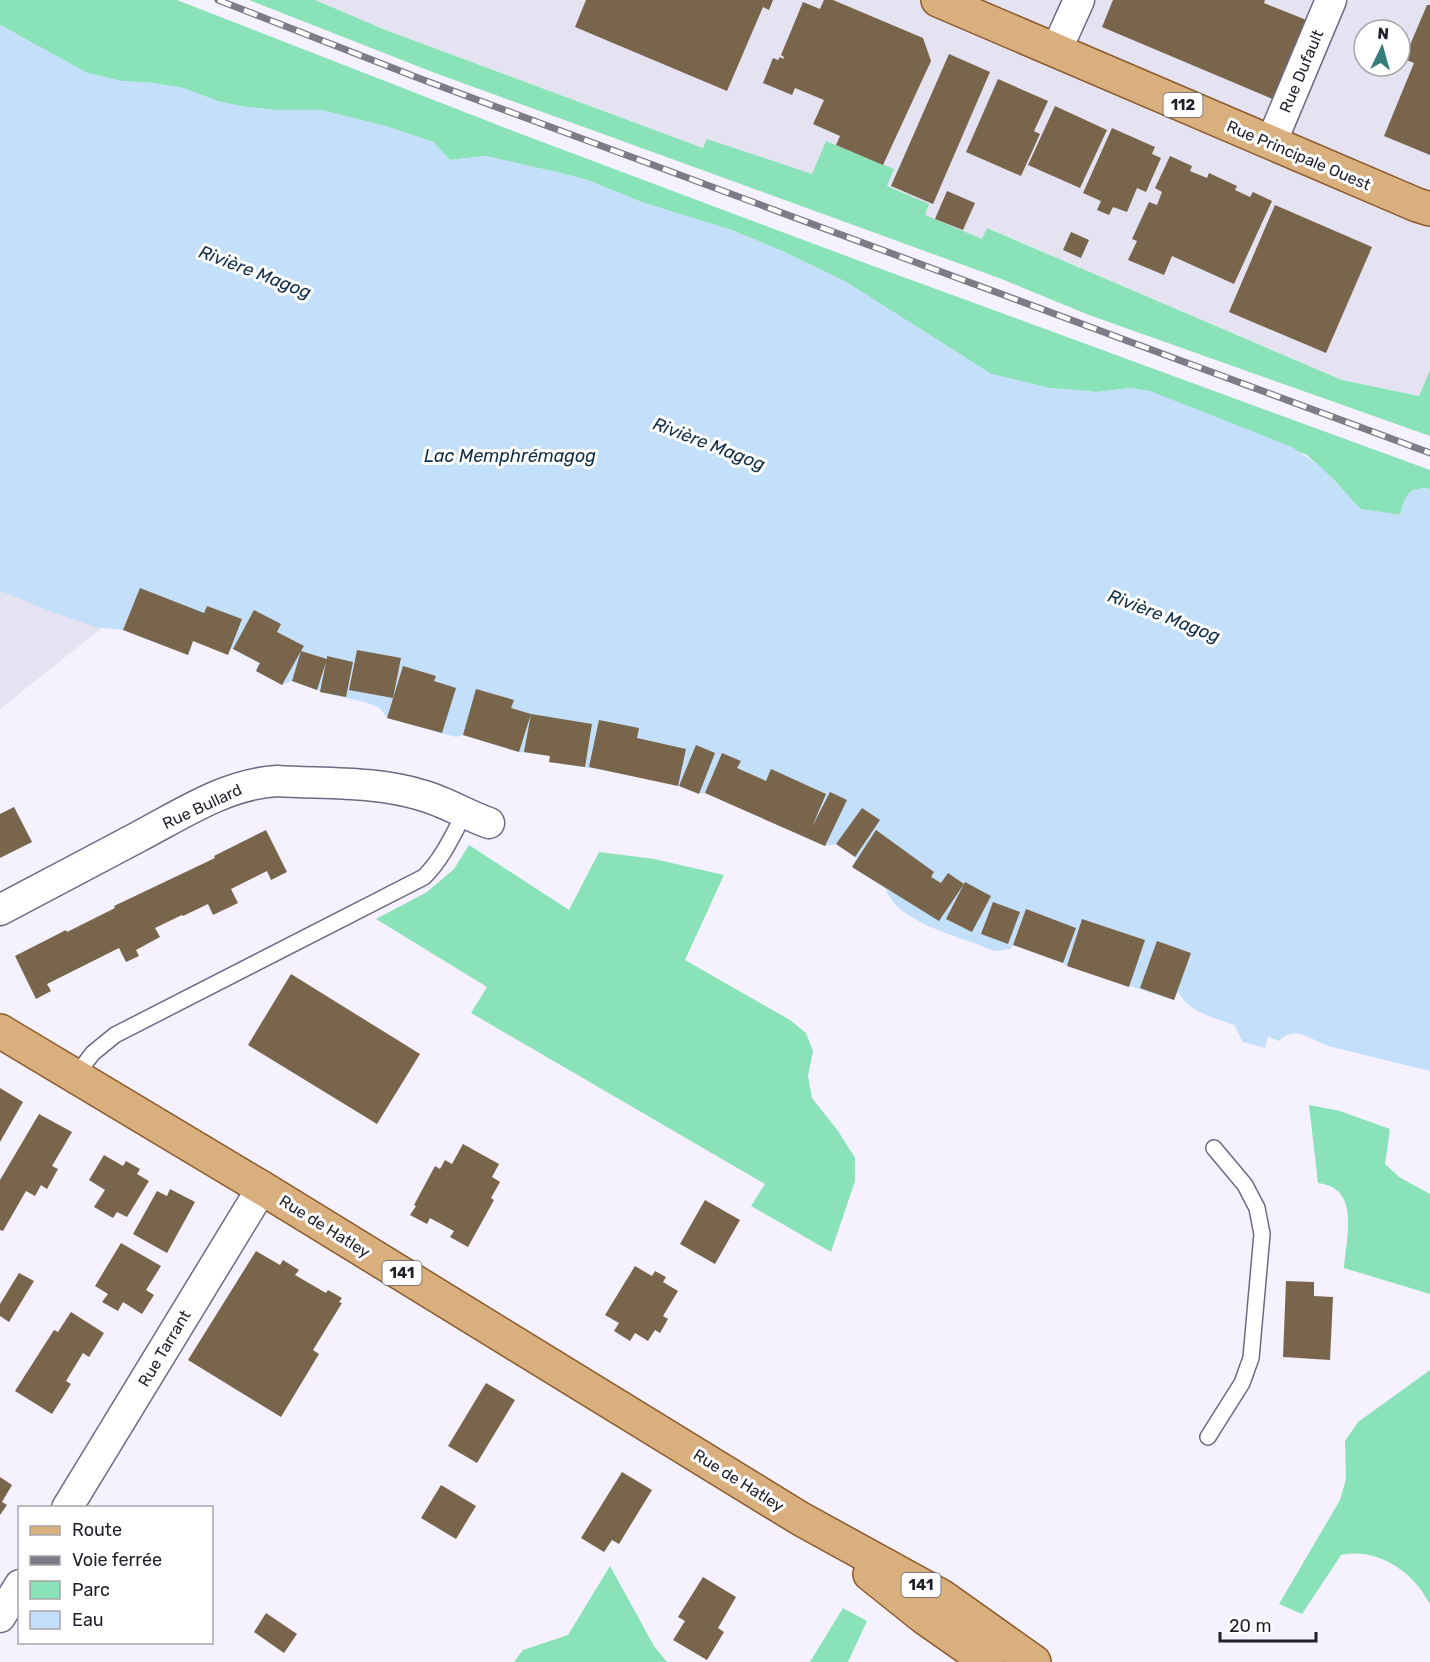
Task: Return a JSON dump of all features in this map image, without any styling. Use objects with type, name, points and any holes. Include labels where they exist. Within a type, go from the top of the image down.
[{"type":"main road","name":"Rue Principale Ouest","points":[[938,0],[1430,209]]},
{"type":"main road","name":"Rue de Hatley","points":[[0,1031],[262,1188],[801,1519],[941,1596],[1034,1662]]},
{"type":"main road","name":"Rue de Hatley","points":[[801,1519],[925,1618],[988,1662]]},
{"type":"street","points":[[1056,51],[1079,0]]},
{"type":"street","name":"Rue Dufault","points":[[1271,142],[1331,0]]},
{"type":"street","name":"Rue Bullard","points":[[0,910],[195,806],[253,784],[277,781],[400,790],[442,802],[477,818]]},
{"type":"street","name":"Rue Tarrant","points":[[68,1506],[262,1188]]},
{"type":"street","points":[[0,1617],[18,1588]]},
{"type":"lane","points":[[75,1076],[93,1053],[115,1035],[424,877],[477,818]]},
{"type":"lane","points":[[1208,1437],[1242,1383],[1251,1358],[1262,1234],[1257,1208],[1245,1185],[1214,1148]]},
{"type":"shaded area","points":[[315,0],[1430,0],[1430,370],[1420,396],[1343,380],[988,228],[983,240],[924,215],[929,204],[886,186],[893,169],[827,141],[812,175],[707,139],[704,148],[383,29]]},
{"type":"shaded area","points":[[0,591],[57,614],[102,628],[0,709]]},
{"type":"green space","points":[[0,0],[177,0],[513,131],[1430,470],[1430,489],[1412,491],[1406,498],[1400,515],[1360,509],[1307,455],[1131,388],[1096,392],[1049,388],[991,374],[846,282],[782,251],[731,230],[641,202],[587,180],[556,172],[485,156],[450,160],[433,142],[385,126],[321,110],[274,110],[239,106],[217,101],[183,88],[121,81],[87,73],[0,25]]},
{"type":"green space","points":[[249,0],[315,0],[383,29],[703,148],[707,139],[812,174],[826,141],[894,169],[887,186],[929,204],[925,215],[982,239],[987,228],[1342,380],[1419,396],[1430,370],[1430,436],[1089,315],[999,278],[435,73]]},
{"type":"green space","points":[[469,845],[569,910],[599,852],[654,859],[724,875],[685,960],[790,1020],[806,1033],[813,1051],[808,1076],[812,1098],[838,1131],[855,1158],[855,1181],[831,1252],[751,1206],[765,1184],[471,1013],[487,987],[376,919],[427,892],[454,869]]},
{"type":"green space","points":[[1309,1105],[1340,1111],[1390,1129],[1385,1164],[1399,1177],[1430,1194],[1430,1294],[1344,1268],[1348,1229],[1346,1204],[1332,1187],[1318,1183]]},
{"type":"green space","points":[[1430,1370],[1430,1604],[1410,1577],[1392,1564],[1373,1556],[1352,1554],[1341,1555],[1302,1614],[1279,1604],[1340,1500],[1346,1479],[1345,1441],[1358,1422]]},
{"type":"green space","points":[[610,1566],[654,1646],[667,1662],[514,1662],[523,1650],[568,1635]]},
{"type":"green space","points":[[843,1608],[867,1621],[848,1662],[810,1662]]},
{"type":"water","name":"Lac Memphrémagog","points":[[0,25],[87,73],[121,81],[183,88],[217,101],[239,106],[274,110],[321,110],[385,126],[433,142],[450,160],[485,156],[556,172],[587,180],[641,202],[731,230],[782,251],[846,282],[991,374],[1049,388],[1096,392],[1131,388],[1150,391],[1292,447],[1321,467],[1360,509],[1400,515],[1406,498],[1412,491],[1430,489],[1430,1071],[1328,1046],[1295,1033],[1286,1035],[1279,1041],[1268,1037],[1265,1048],[1243,1042],[1234,1025],[1196,1010],[1178,992],[1174,1000],[1067,966],[1013,945],[1010,949],[996,951],[950,935],[923,924],[899,908],[886,889],[852,867],[857,858],[837,844],[825,846],[705,793],[630,775],[549,762],[550,756],[519,752],[463,735],[456,737],[387,718],[380,708],[364,702],[320,692],[292,681],[282,685],[256,671],[259,663],[231,648],[193,641],[188,655],[123,630],[95,627],[0,591]]},
{"type":"building","points":[[586,0],[773,0],[769,10],[763,7],[727,91],[575,27]]},
{"type":"building","points":[[824,0],[833,0],[923,38],[931,61],[883,165],[836,145],[840,136],[813,124],[824,100],[795,88],[792,95],[763,83],[773,58],[778,60],[784,57],[781,55],[803,2],[820,9]]},
{"type":"building","points":[[1113,0],[1265,0],[1264,3],[1309,21],[1275,100],[1102,27]]},
{"type":"building","points":[[1427,5],[1430,5],[1430,155],[1384,136],[1408,78],[1412,78],[1414,63],[1412,62],[1412,40]]},
{"type":"building","points":[[949,54],[990,72],[933,204],[891,186]]},
{"type":"building","points":[[998,79],[1048,101],[1034,131],[1040,134],[1021,176],[966,152]]},
{"type":"building","points":[[1055,106],[1107,130],[1080,188],[1028,165]]},
{"type":"building","points":[[1112,128],[1155,147],[1152,154],[1161,158],[1146,192],[1137,188],[1127,212],[1113,207],[1109,215],[1097,210],[1101,201],[1083,193]]},
{"type":"building","points":[[1170,156],[1192,166],[1190,171],[1207,178],[1209,173],[1237,186],[1235,190],[1250,197],[1253,192],[1272,201],[1234,284],[1172,256],[1164,275],[1128,260],[1137,241],[1132,239],[1149,202],[1157,205],[1162,192],[1155,188]]},
{"type":"building","points":[[947,191],[975,203],[963,230],[935,219]]},
{"type":"building","points":[[1275,205],[1372,247],[1326,353],[1229,312]]},
{"type":"building","points":[[1071,232],[1089,240],[1081,258],[1063,250]]},
{"type":"building","points":[[140,588],[204,613],[207,606],[242,619],[228,655],[193,641],[188,655],[123,630]]},
{"type":"building","points":[[254,610],[281,624],[277,632],[304,646],[282,685],[256,671],[260,663],[233,649]]},
{"type":"building","points":[[357,650],[401,658],[393,698],[349,690]]},
{"type":"building","points":[[301,651],[327,659],[327,656],[353,662],[346,697],[320,692],[326,662],[317,690],[292,681]]},
{"type":"building","points":[[403,666],[436,676],[434,681],[456,688],[442,733],[387,718]]},
{"type":"building","points":[[476,689],[514,700],[511,708],[531,714],[519,752],[463,735]]},
{"type":"building","points":[[531,714],[592,724],[585,767],[549,762],[550,756],[524,752]]},
{"type":"building","points":[[599,720],[639,728],[637,738],[686,749],[678,786],[589,767]]},
{"type":"building","points":[[696,745],[715,753],[699,794],[679,786]]},
{"type":"building","points":[[722,753],[741,761],[737,768],[766,781],[771,769],[826,794],[812,827],[830,792],[847,800],[825,846],[705,793]]},
{"type":"building","points":[[14,807],[32,842],[0,858],[0,814]]},
{"type":"building","points":[[862,808],[880,820],[855,857],[836,844]]},
{"type":"building","points":[[266,830],[287,872],[271,880],[267,871],[231,889],[238,903],[213,915],[208,904],[182,915],[155,928],[160,937],[136,950],[139,956],[126,962],[119,948],[47,984],[51,991],[36,999],[15,956],[215,858],[214,856]]},
{"type":"building","points":[[876,830],[934,872],[931,877],[941,883],[948,873],[964,884],[939,921],[852,867]]},
{"type":"building","points":[[965,882],[991,896],[972,932],[946,919]]},
{"type":"building","points":[[993,902],[1020,912],[1008,944],[981,934]]},
{"type":"building","points":[[1026,909],[1076,928],[1063,963],[1013,945]]},
{"type":"building","points":[[1082,919],[1145,940],[1129,987],[1067,966]]},
{"type":"building","points":[[1157,941],[1191,953],[1174,1000],[1140,988]]},
{"type":"building","points":[[291,974],[420,1054],[377,1124],[248,1045]]},
{"type":"building","points":[[0,1088],[23,1102],[0,1142]]},
{"type":"building","points":[[39,1114],[72,1132],[52,1166],[58,1169],[47,1189],[41,1185],[35,1196],[26,1191],[3,1231],[0,1230],[0,1180]]},
{"type":"building","points":[[463,1144],[499,1164],[492,1177],[500,1182],[491,1198],[494,1200],[468,1247],[450,1237],[454,1231],[430,1218],[427,1224],[410,1215],[435,1166],[440,1169],[445,1160],[452,1164]]},
{"type":"building","points":[[104,1155],[123,1166],[126,1161],[140,1169],[137,1174],[149,1181],[127,1217],[117,1212],[113,1218],[94,1207],[105,1190],[89,1180]]},
{"type":"building","points":[[170,1189],[195,1202],[167,1253],[133,1234],[157,1191],[167,1196]]},
{"type":"building","points":[[705,1200],[740,1220],[715,1264],[680,1244]]},
{"type":"building","points":[[121,1243],[161,1266],[146,1290],[154,1295],[142,1314],[123,1302],[118,1311],[102,1302],[108,1294],[95,1286]]},
{"type":"building","points":[[256,1251],[280,1265],[283,1260],[299,1270],[295,1275],[326,1293],[328,1290],[342,1298],[339,1302],[342,1303],[313,1350],[319,1354],[281,1417],[188,1360]]},
{"type":"building","points":[[635,1266],[652,1276],[655,1271],[666,1277],[663,1282],[678,1291],[663,1316],[668,1319],[660,1333],[655,1330],[648,1341],[635,1333],[630,1341],[614,1331],[619,1323],[605,1315]]},
{"type":"building","points":[[19,1273],[34,1281],[9,1322],[0,1316],[0,1304]]},
{"type":"building","points":[[1286,1281],[1314,1282],[1314,1296],[1333,1297],[1330,1360],[1283,1357]]},
{"type":"building","points":[[71,1312],[104,1333],[89,1357],[83,1353],[66,1381],[71,1384],[52,1414],[15,1391],[54,1330],[58,1332]]},
{"type":"building","points":[[486,1383],[515,1400],[477,1463],[448,1446]]},
{"type":"building","points":[[622,1472],[652,1490],[619,1544],[612,1540],[604,1552],[581,1538]]},
{"type":"building","points":[[0,1477],[12,1485],[2,1502],[7,1505],[0,1515]]},
{"type":"building","points":[[441,1485],[476,1506],[456,1539],[421,1518]]},
{"type":"building","points":[[703,1577],[736,1597],[718,1628],[724,1632],[707,1660],[673,1640],[685,1621],[678,1617]]},
{"type":"building","points":[[266,1613],[297,1634],[284,1653],[254,1632]]},
{"type":"railway","points":[[218,0],[421,79],[1430,453]]},
{"type":"water label","name":"Rivière Magog","points":[[255,272]]},
{"type":"water label","name":"Rivière Magog","points":[[709,444]]},
{"type":"water label","name":"Rivière Magog","points":[[1164,616]]}]
